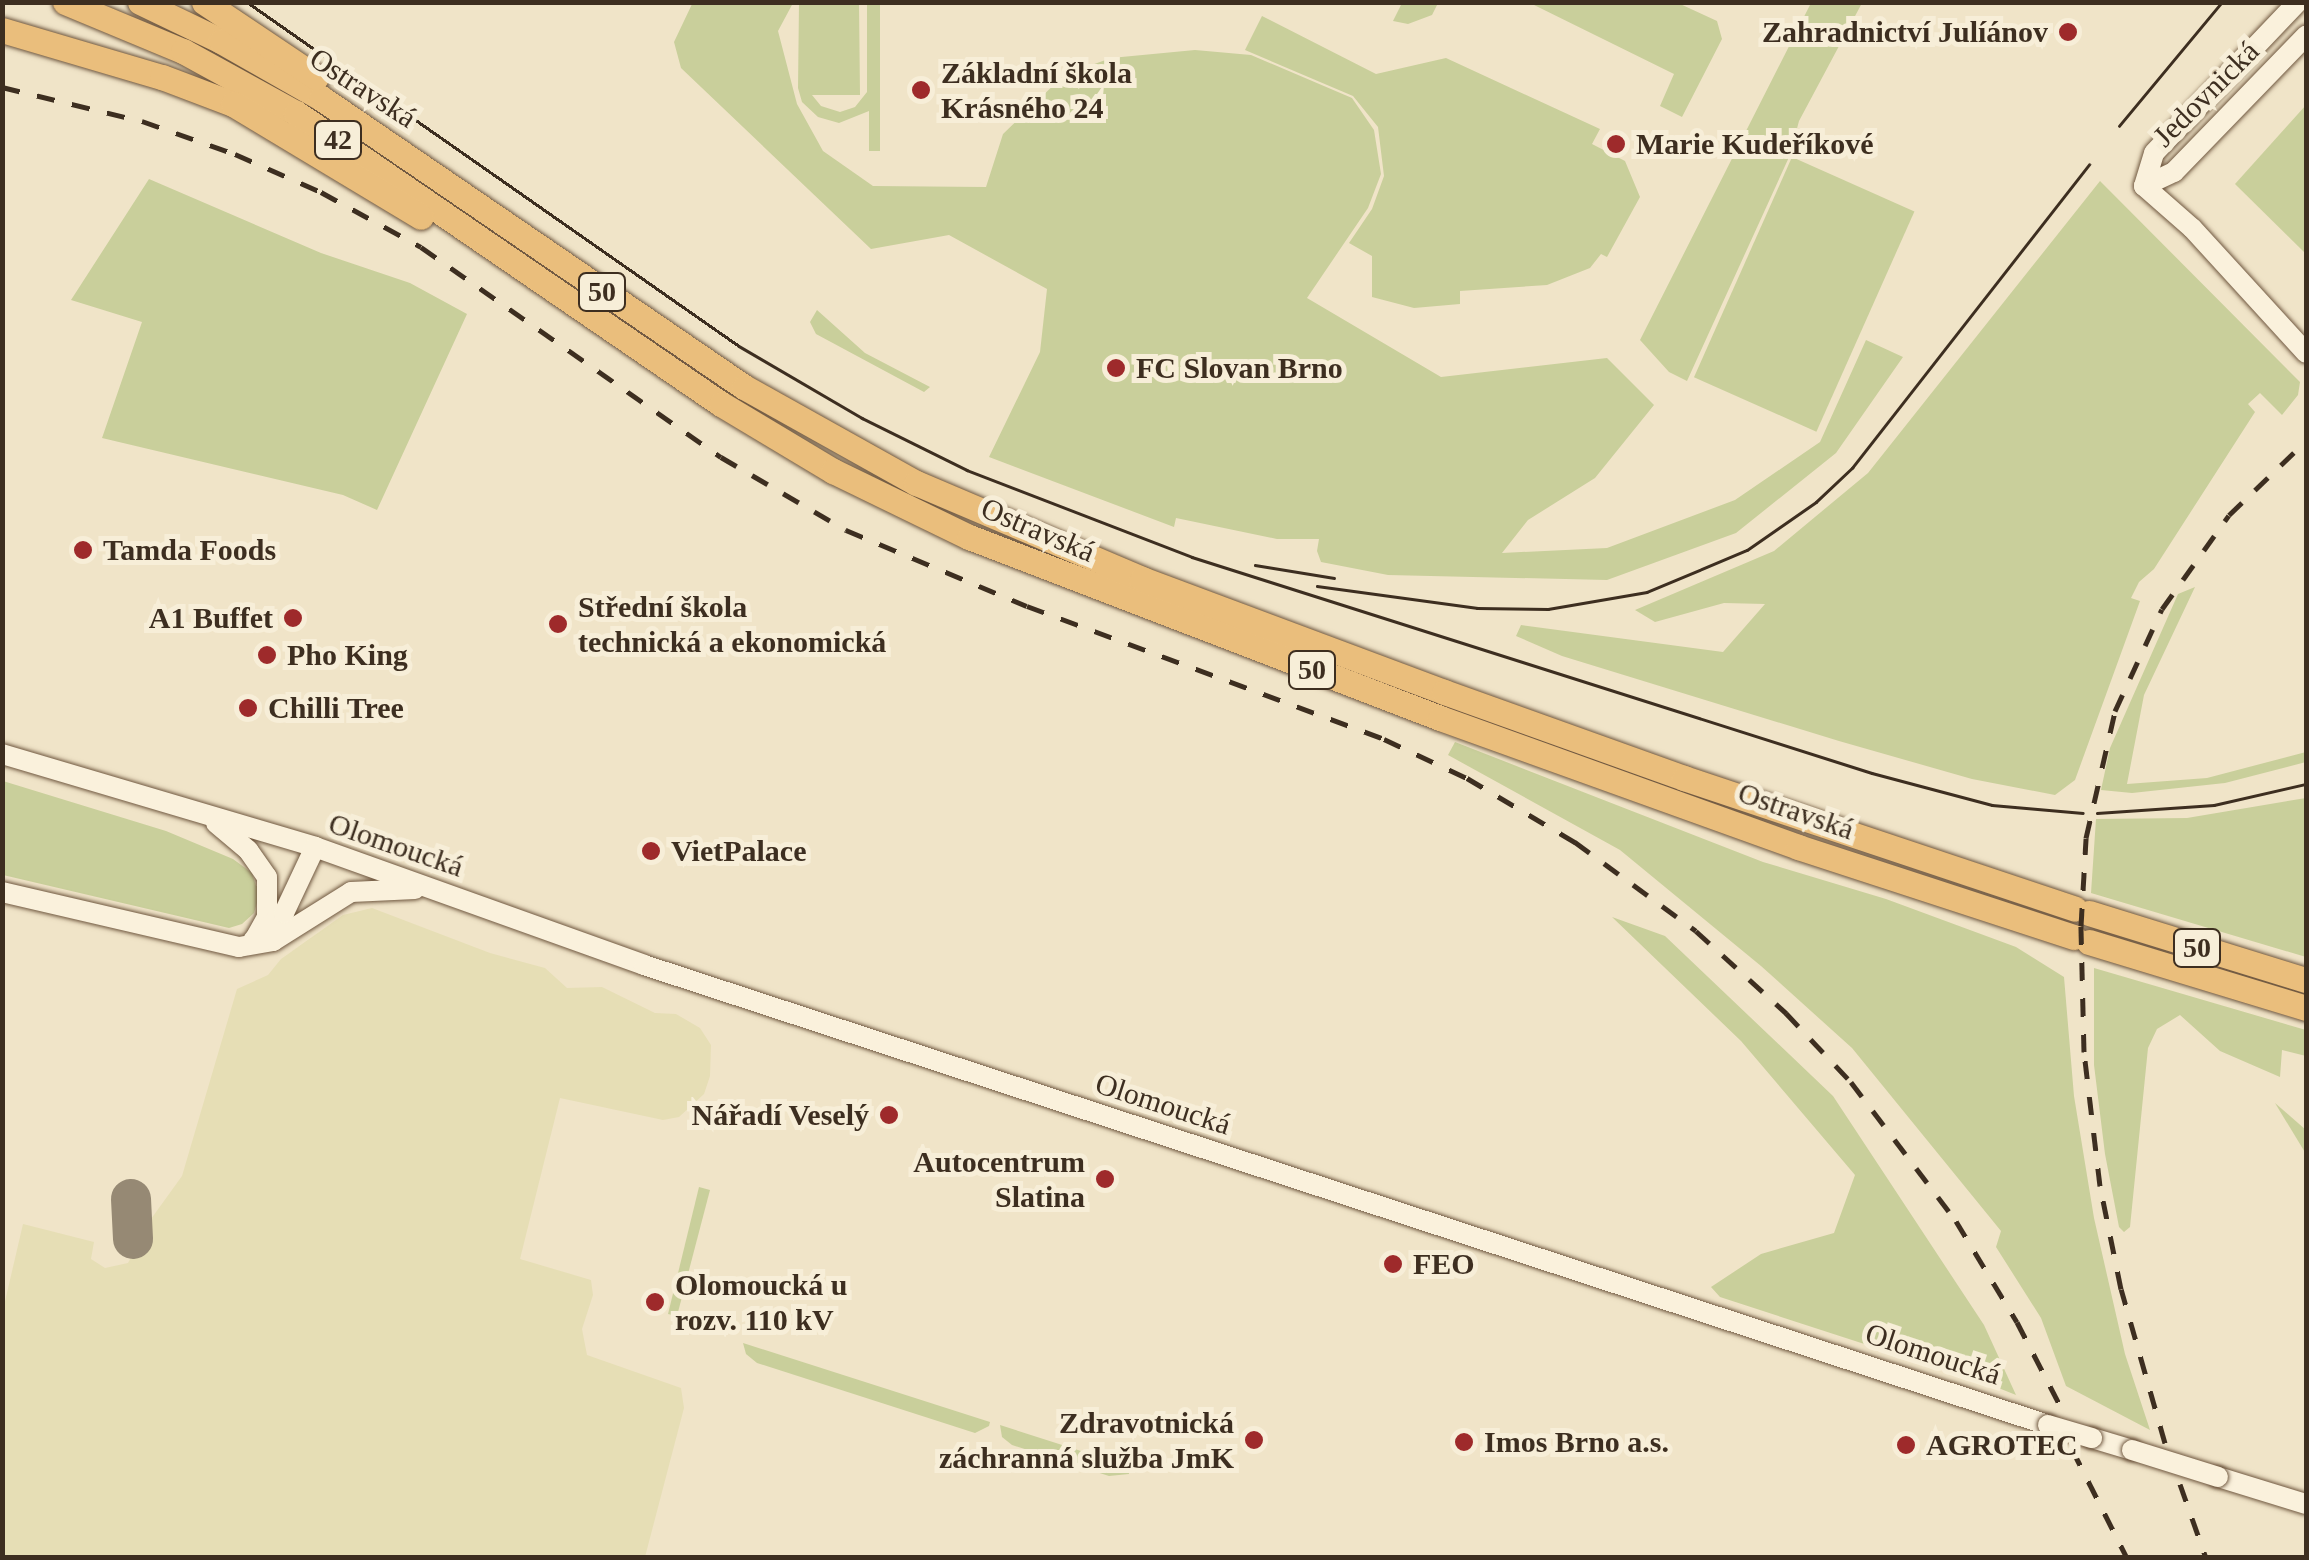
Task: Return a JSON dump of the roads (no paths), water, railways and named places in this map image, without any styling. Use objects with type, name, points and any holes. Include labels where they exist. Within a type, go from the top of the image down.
[{"type":"highway","name":"Ostravská","points":[[65,2],[183,51],[296,114],[721,404],[833,471],[1037,566],[1780,841],[2306,1008]]},
{"type":"highway","name":"Ostravská","points":[[140,2],[221,41],[321,98],[790,416],[977,511],[1444,692],[1786,813],[2306,980]]},
{"type":"highway","name":"42","points":[[204,2],[385,124],[493,206],[526,239]]},
{"type":"highway","name":"42","points":[[2,30],[162,77],[233,104],[589,316]]},
{"type":"main road","name":"Jedovnická","points":[[2144,186],[2154,153],[2298,2]]},
{"type":"main road","name":"Jedovnická","points":[[2144,186],[2174,172],[2306,36]]},
{"type":"main road","points":[[2144,186],[2192,228],[2306,353]]},
{"type":"main road","name":"Olomoucká","points":[[2,754],[315,848],[644,966],[2048,1425],[2306,1504]]},
{"type":"main road","points":[[207,815],[248,850],[267,877],[267,917],[255,938]]},
{"type":"main road","points":[[213,944],[255,938],[284,913],[315,848]]},
{"type":"main road","points":[[2,892],[239,947],[273,941],[351,892],[378,888],[437,890]]},
{"type":"tram line","points":[[247,2],[739,346],[862,418],[967,470],[1192,557],[1872,773],[1992,805],[2083,813]]},
{"type":"tram line","points":[[2119,126],[2222,2]]},
{"type":"tram line","points":[[1317,586],[1477,608],[1548,609],[1647,592],[1747,550],[1816,502],[1852,468],[2089,165]]},
{"type":"tram line","points":[[1255,565],[1334,578]]},
{"type":"tram line","points":[[2097,813],[2214,805],[2306,784]]},
{"type":"railway","points":[[2,87],[142,121],[235,154],[321,192],[421,247],[721,457],[846,530],[1027,606],[1384,739],[1467,778],[1575,842],[1696,931],[1786,1013],[1851,1082],[1956,1221],[2017,1322],[2062,1409]]},
{"type":"railway","points":[[2165,1443],[2121,1289],[2100,1186],[2084,1052],[2081,926],[2086,838],[2115,711],[2162,609],[2229,515],[2306,441]]},
{"type":"railway","points":[[2072,1449],[2127,1558]]},
{"type":"railway","points":[[2180,1484],[2206,1558]]},
{"type":"place","name":"Zahradnictví Julíánov","points":[[2068,32]]},
{"type":"place","name":"Základní škola Krásného 24","points":[[921,90]]},
{"type":"place","name":"Marie Kudeříkové","points":[[1616,144]]},
{"type":"place","name":"FC Slovan Brno","points":[[1116,368]]},
{"type":"place","name":"Tamda Foods","points":[[83,550]]},
{"type":"place","name":"A1 Buffet","points":[[293,618]]},
{"type":"place","name":"Střední škola technická a ekonomická","points":[[558,624]]},
{"type":"place","name":"Pho King","points":[[267,655]]},
{"type":"place","name":"Chilli Tree","points":[[248,708]]},
{"type":"place","name":"VietPalace","points":[[651,851]]},
{"type":"place","name":"Nářadí Veselý","points":[[889,1115]]},
{"type":"place","name":"Autocentrum Slatina","points":[[1105,1179]]},
{"type":"place","name":"FEO","points":[[1393,1264]]},
{"type":"place","name":"Olomoucká u rozv. 110 kV","points":[[655,1302]]},
{"type":"place","name":"Zdravotnická záchranná služba JmK","points":[[1254,1440]]},
{"type":"place","name":"Imos Brno a.s.","points":[[1464,1442]]},
{"type":"place","name":"AGROTEC","points":[[1906,1445]]}]
